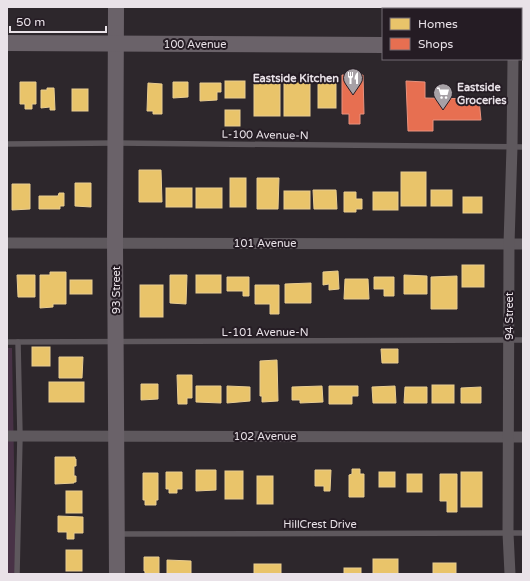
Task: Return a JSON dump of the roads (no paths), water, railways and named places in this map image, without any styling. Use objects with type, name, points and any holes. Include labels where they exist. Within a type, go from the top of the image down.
[{"type":"street","name":"93 Street","points":[[116,7],[115,243],[117,574]]},
{"type":"street","name":"100 Avenue","points":[[7,43],[382,45]]},
{"type":"street","name":"94 Street","points":[[510,574],[508,533],[509,244],[518,147],[513,60]]},
{"type":"street","name":"101 Avenue","points":[[7,244],[523,244]]},
{"type":"street","name":"102 Avenue","points":[[7,436],[523,437]]},
{"type":"lane","name":"L-100 Avenue-N","points":[[7,144],[116,143],[518,147]]},
{"type":"lane","name":"L-101 Avenue-N","points":[[7,342],[116,343],[523,340]]},
{"type":"lane","points":[[17,574],[20,436],[18,342]]},
{"type":"lane","name":"HillCrest Drive","points":[[117,534],[523,533]]},
{"type":"place","name":"Eastside Kitchen","points":[[353,95]]},
{"type":"place","name":"Eastside Groceries","points":[[443,110]]}]
